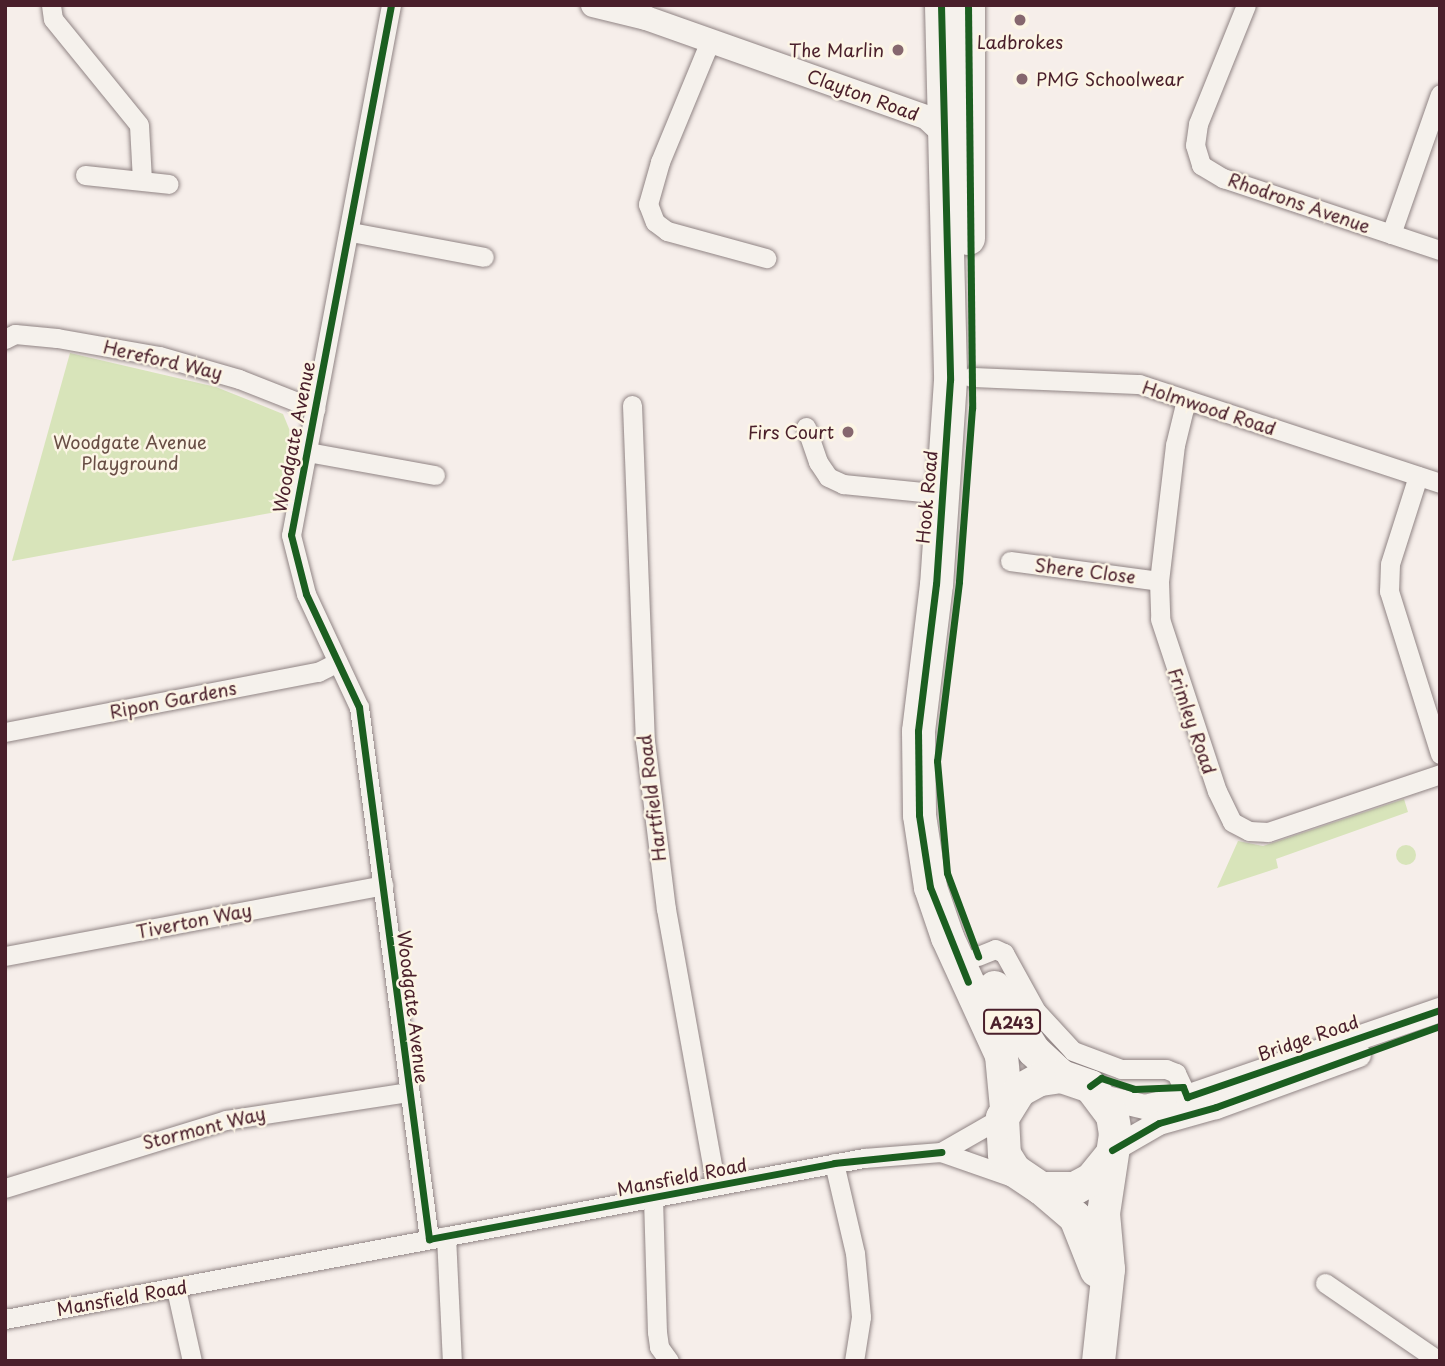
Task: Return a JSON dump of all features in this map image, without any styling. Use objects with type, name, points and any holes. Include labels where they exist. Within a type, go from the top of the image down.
[{"type":"highway","name":"Hook Road","points":[[942,5],[986,377],[937,761],[947,873],[978,956],[1015,1026],[1061,1076]]},
{"type":"highway","name":"Hook Road","points":[[968,5],[957,134],[950,380],[943,494],[919,731],[919,815],[930,887],[947,937],[1002,1055],[1004,1113]]},
{"type":"highway","points":[[1004,1113],[1029,1084],[1061,1076]]},
{"type":"highway","name":"A243","points":[[1061,1076],[1090,1086],[1102,1097],[1112,1115],[1111,1152],[1103,1213],[1108,1269],[1102,1296],[1098,1361]]},
{"type":"highway","name":"A243","points":[[1004,1113],[1004,1154],[1035,1185],[1075,1217],[1087,1240],[1102,1296]]},
{"type":"highway","points":[[1035,1185],[1074,1188],[1091,1179],[1111,1152]]},
{"type":"street","points":[[51,5],[53,19],[139,125],[142,180]]},
{"type":"street","name":"Woodgate Avenue","points":[[391,5],[351,232],[291,535],[295,563],[359,707],[408,1092],[438,1238],[452,1361]]},
{"type":"street","name":"Clayton Road","points":[[593,5],[648,11],[710,41],[926,117],[957,134]]},
{"type":"street","name":"Rhodrons Avenue","points":[[1246,5],[1198,124],[1195,145],[1201,165],[1223,178],[1440,250]]},
{"type":"street","points":[[710,41],[660,162],[648,204],[655,222],[667,232],[766,258]]},
{"type":"street","points":[[1391,234],[1440,94]]},
{"type":"street","points":[[85,175],[169,184]]},
{"type":"street","points":[[351,232],[484,257]]},
{"type":"street","name":"Hereford Way","points":[[5,339],[15,334],[57,338],[159,356],[239,379],[316,409]]},
{"type":"street","name":"Holmwood Road","points":[[986,377],[1116,380],[1186,400],[1440,484]]},
{"type":"street","name":"Frimley Road","points":[[1186,400],[1175,445],[1159,580],[1160,619],[1173,667],[1221,803],[1232,822],[1249,831],[1268,832],[1440,774]]},
{"type":"street","name":"Hartfield Road","points":[[632,405],[645,741],[666,909],[716,1186]]},
{"type":"street","points":[[806,427],[822,469],[843,484],[943,494]]},
{"type":"street","points":[[308,452],[435,475]]},
{"type":"street","points":[[1418,476],[1390,564],[1390,592],[1440,754]]},
{"type":"street","name":"Shere Close","points":[[1010,561],[1159,580]]},
{"type":"street","name":"Ripon Gardens","points":[[5,732],[318,672],[338,662]]},
{"type":"street","name":"Tiverton Way","points":[[5,956],[383,885]]},
{"type":"street","points":[[978,956],[1000,949],[1036,1011],[1073,1051],[1121,1069],[1166,1069],[1176,1073],[1186,1097]]},
{"type":"street","name":"Bridge Road","points":[[1102,1097],[1145,1107],[1186,1097],[1440,1010]]},
{"type":"street","name":"Bridge Road","points":[[1111,1152],[1159,1123],[1216,1107],[1440,1026]]},
{"type":"street","name":"Stormont Way","points":[[5,1188],[226,1120],[408,1092]]},
{"type":"street","name":"Mansfield Road","points":[[941,1152],[1004,1113]]},
{"type":"street","name":"Mansfield Road","points":[[5,1319],[176,1289],[834,1163],[941,1152],[1035,1185]]},
{"type":"street","points":[[834,1163],[855,1253],[861,1317],[854,1361]]},
{"type":"street","points":[[653,1198],[657,1332],[659,1347],[669,1361]]},
{"type":"street","points":[[1325,1283],[1439,1361]]},
{"type":"street","points":[[176,1289],[189,1360]]},
{"type":"green space","name":"Woodgate Avenue Playground","points":[[70,353],[216,387],[283,414],[290,431],[276,512],[12,561]]},
{"type":"green space","points":[[1404,799],[1408,812],[1276,859],[1278,868],[1217,888],[1238,841],[1263,846]]},
{"type":"green space","points":[[1406,845],[1413,848],[1416,855],[1413,862],[1406,865],[1399,862],[1396,855],[1399,848]]},
{"type":"cycle path","points":[[391,5],[291,535],[306,594],[359,707],[429,1239],[834,1163],[941,1152]]},
{"type":"cycle path","points":[[941,5],[950,380],[936,584],[918,731],[919,815],[930,887],[968,982]]},
{"type":"cycle path","points":[[968,5],[972,408],[959,582],[937,761],[947,873],[978,956]]},
{"type":"cycle path","points":[[1090,1086],[1101,1078],[1134,1089],[1183,1087],[1187,1097],[1440,1010]]},
{"type":"cycle path","points":[[1112,1150],[1159,1123],[1216,1107],[1440,1026]]},
{"type":"place","name":"Ladbrokes","points":[[1020,20]]},
{"type":"place","name":"The Marlin","points":[[898,50]]},
{"type":"place","name":"PMG Schoolwear","points":[[1022,79]]},
{"type":"place","name":"Firs Court","points":[[848,432]]}]
